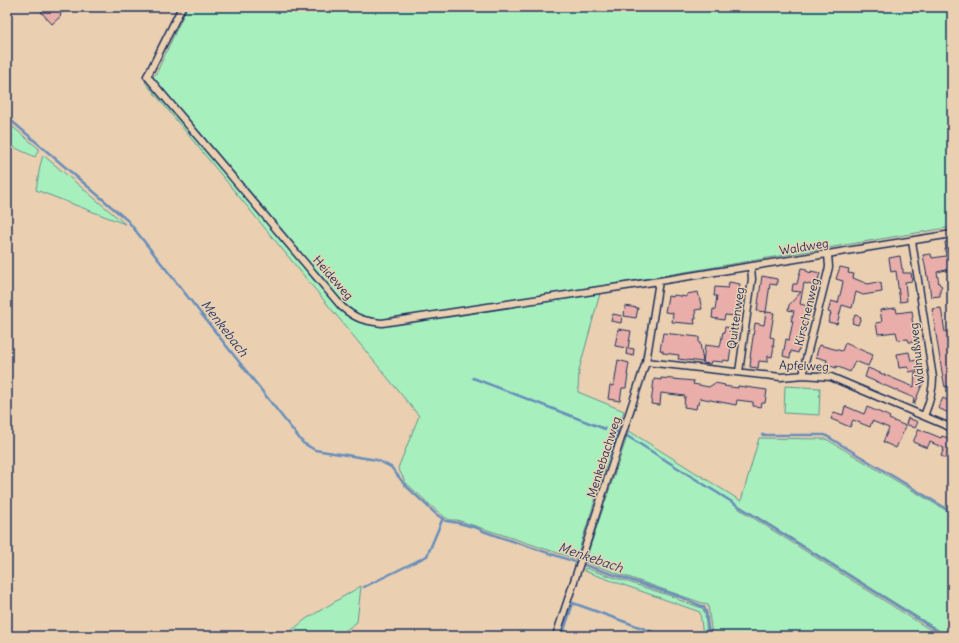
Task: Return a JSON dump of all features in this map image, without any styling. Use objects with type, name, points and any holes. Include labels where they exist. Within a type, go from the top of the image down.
[{"type":"street","name":"Heideweg","points":[[182,7],[147,76],[342,307],[352,315],[366,321],[382,323],[659,281]]},
{"type":"street","name":"Waldweg","points":[[659,281],[952,234]]},
{"type":"street","name":"Walnußweg","points":[[912,241],[933,378],[929,405],[924,416]]},
{"type":"street","name":"Kirschenweg","points":[[804,375],[804,367],[829,268],[828,254]]},
{"type":"street","name":"Quittenweg","points":[[739,372],[752,279],[751,267]]},
{"type":"street","name":"Menkebachweg","points":[[556,636],[646,362],[659,281]]},
{"type":"street","name":"Apfelweg","points":[[646,362],[781,377],[804,375],[831,377],[952,428]]},
{"type":"green space","points":[[187,7],[952,7],[952,227],[602,286],[579,370],[578,392],[624,411],[576,559],[457,520],[450,520],[437,511],[406,483],[398,468],[419,416],[145,82],[156,74]]},
{"type":"green space","points":[[7,122],[39,149],[35,157],[7,144]]},
{"type":"green space","points":[[43,155],[125,224],[36,190]]},
{"type":"green space","points":[[785,386],[820,388],[819,415],[784,413]]},
{"type":"green space","points":[[629,431],[741,501],[759,438],[826,439],[952,514],[952,636],[948,636],[740,506],[739,509],[940,636],[712,636],[708,605],[585,562]]},
{"type":"green space","points":[[585,568],[677,598],[702,608],[705,613],[707,636],[703,636],[700,612],[584,571]]},
{"type":"green space","points":[[361,586],[357,622],[338,636],[285,636],[306,619]]},
{"type":"building","points":[[47,7],[66,7],[60,15],[61,16],[52,24],[41,12]]},
{"type":"building","points":[[952,241],[952,262],[950,262],[951,269],[937,272],[939,284],[942,286],[940,289],[940,296],[931,297],[923,255],[931,254],[932,258],[946,256],[945,242]]},
{"type":"building","points":[[900,256],[903,273],[911,273],[912,281],[905,282],[907,301],[900,302],[896,271],[891,272],[889,258]]},
{"type":"building","points":[[840,267],[849,269],[848,273],[854,274],[853,278],[868,284],[874,282],[881,283],[882,292],[863,295],[856,292],[852,308],[842,305],[837,324],[828,322],[831,313],[828,312],[831,301],[838,303],[843,281],[836,279]]},
{"type":"building","points":[[801,268],[806,269],[806,271],[811,273],[811,271],[820,273],[816,286],[804,283],[800,304],[808,306],[808,314],[798,353],[791,351],[790,358],[783,356],[786,339],[789,340],[793,321],[791,321],[794,311],[788,310],[789,305],[801,292],[792,291],[793,284],[797,284]]},
{"type":"building","points":[[762,276],[777,279],[777,285],[770,284],[766,312],[757,311]]},
{"type":"building","points":[[729,282],[740,284],[735,316],[725,315],[724,320],[712,318],[717,296],[714,296],[715,287],[728,288]]},
{"type":"building","points":[[698,292],[702,309],[695,310],[695,324],[672,322],[673,313],[665,312],[668,296],[673,297],[674,295],[687,297],[687,294]]},
{"type":"building","points":[[625,306],[638,308],[636,318],[624,316]]},
{"type":"building","points":[[896,308],[897,313],[912,311],[915,342],[909,342],[908,339],[898,340],[896,332],[878,334],[876,323],[882,322],[880,310]]},
{"type":"building","points":[[941,308],[945,332],[952,331],[952,385],[945,387],[932,309]]},
{"type":"building","points":[[766,312],[774,313],[770,337],[774,338],[772,357],[768,356],[768,362],[759,361],[758,368],[750,367],[755,323],[764,325]]},
{"type":"building","points":[[613,314],[622,316],[621,323],[611,321]]},
{"type":"building","points":[[855,315],[861,317],[858,325],[852,323]]},
{"type":"building","points":[[725,327],[734,328],[729,361],[711,361],[710,364],[703,363],[705,345],[720,347]]},
{"type":"building","points":[[618,329],[631,331],[628,348],[634,349],[633,356],[626,354],[627,348],[615,346]]},
{"type":"building","points":[[663,333],[699,337],[703,362],[678,359],[679,355],[663,353],[663,351],[660,350]]},
{"type":"building","points":[[845,343],[873,355],[868,366],[855,361],[850,372],[836,366],[836,368],[826,364],[827,360],[816,357],[819,345],[842,351]]},
{"type":"building","points":[[909,352],[911,361],[918,360],[919,370],[909,372],[908,367],[899,368],[897,354]]},
{"type":"building","points":[[618,360],[629,363],[626,388],[622,388],[620,401],[608,399],[610,385],[614,386]]},
{"type":"building","points":[[868,368],[914,387],[915,372],[924,375],[924,380],[914,404],[914,398],[865,377]]},
{"type":"building","points":[[661,378],[694,381],[693,384],[709,387],[715,383],[738,388],[738,386],[767,390],[765,403],[762,403],[761,407],[753,406],[753,402],[737,400],[736,405],[700,398],[696,409],[684,407],[685,396],[661,393],[660,405],[651,404],[654,379],[661,380]]},
{"type":"building","points":[[943,398],[952,403],[951,414],[938,408]]},
{"type":"building","points":[[845,406],[864,414],[867,407],[906,426],[896,448],[883,442],[889,428],[872,421],[870,427],[853,420],[850,427],[831,419],[834,412],[843,415]]},
{"type":"building","points":[[908,418],[918,422],[915,428],[906,424]]},
{"type":"building","points":[[919,429],[941,438],[942,436],[948,438],[947,441],[952,443],[952,455],[950,460],[941,456],[944,448],[930,442],[927,448],[913,442]]},
{"type":"waterway","name":"Menkebach","points":[[7,117],[128,221],[303,443],[315,450],[377,460],[391,467],[405,485],[436,514],[446,521],[477,528],[678,596],[704,607],[709,636]]},
{"type":"waterway","points":[[473,378],[605,429]]},
{"type":"waterway","points":[[612,431],[618,432]]},
{"type":"waterway","points":[[610,457],[618,433]]},
{"type":"waterway","points":[[762,435],[825,435],[952,512]]},
{"type":"waterway","points":[[627,436],[945,636]]},
{"type":"waterway","name":"Menkebach","points":[[364,587],[427,556],[443,518]]},
{"type":"waterway","points":[[562,636],[573,603],[664,636]]}]
